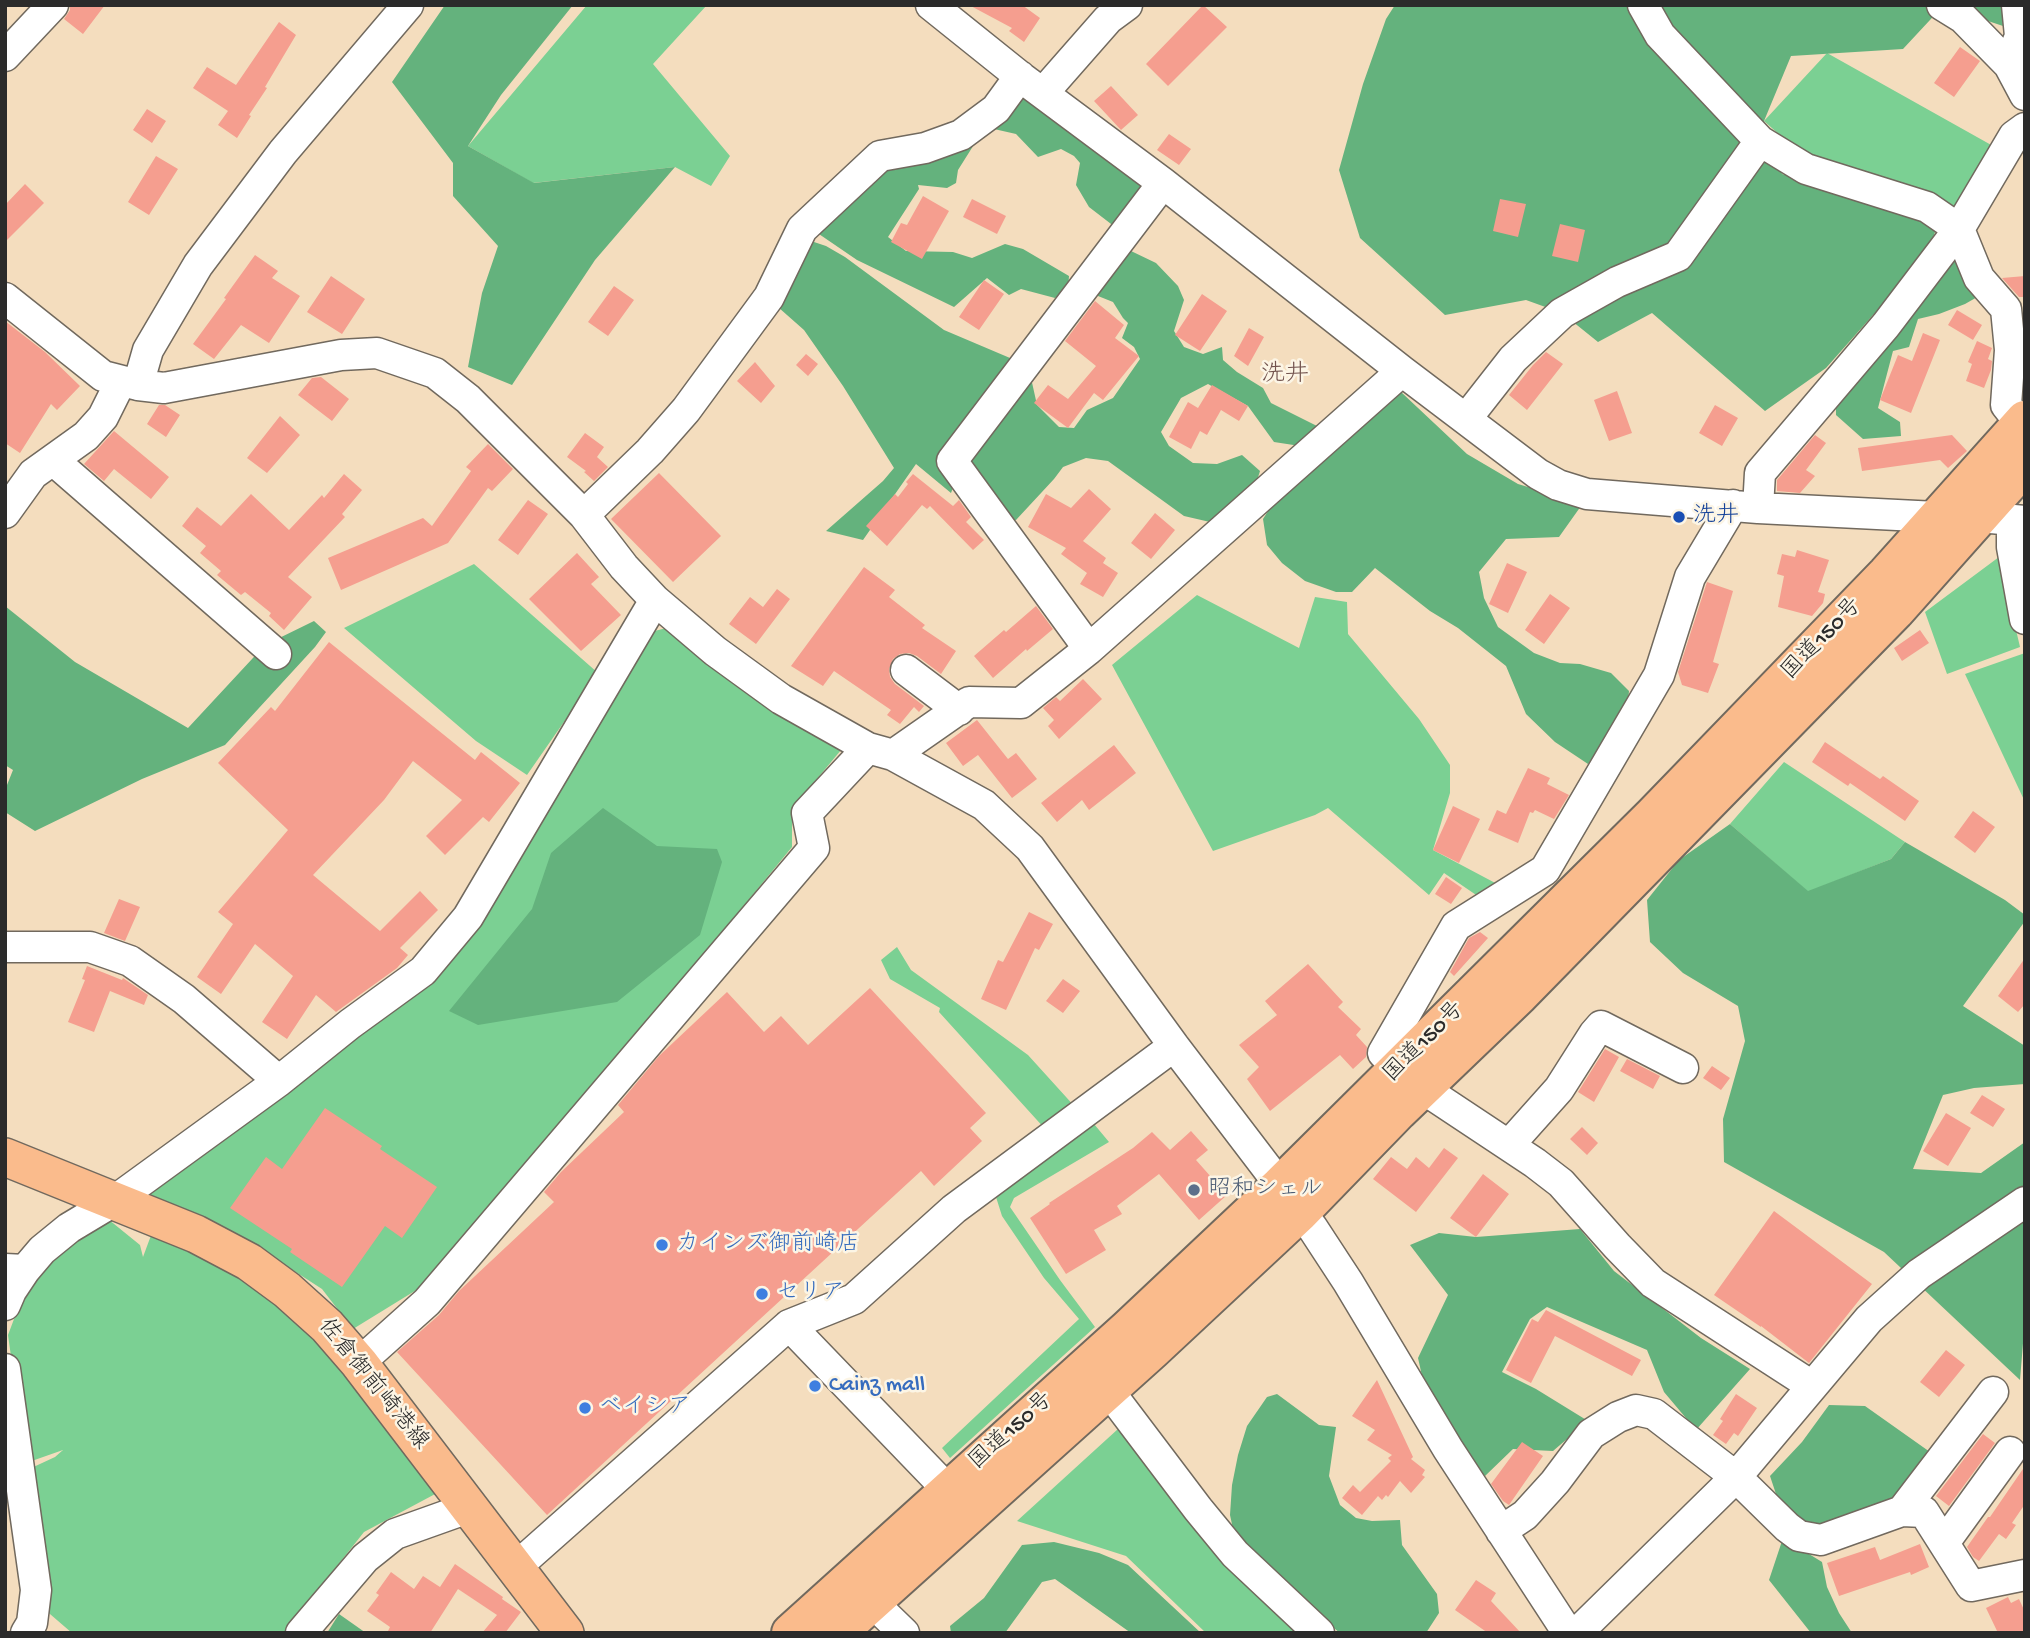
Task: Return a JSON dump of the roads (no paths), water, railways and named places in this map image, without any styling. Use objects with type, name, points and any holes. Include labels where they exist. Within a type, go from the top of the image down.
[{"type":"highway","name":"国道150号","points":[[837,1633],[1108,1390],[1410,1078],[1654,815],[1887,574],[2023,422]]},
{"type":"highway","name":"国道150号","points":[[1410,1078],[1519,995],[1895,611],[2005,519],[2025,465]]},
{"type":"highway","name":"国道150号","points":[[790,1633],[1128,1329],[1290,1199]]},
{"type":"main road","name":"佐倉御前崎港線","points":[[5,1157],[196,1234],[249,1262],[287,1290],[327,1326],[359,1363],[565,1633]]},
{"type":"street","points":[[5,56],[53,5]]},
{"type":"street","points":[[5,513],[33,474],[86,436],[130,383],[198,265],[283,152],[408,5]]},
{"type":"street","points":[[931,5],[1538,474],[1558,485],[1587,494],[1746,506],[2005,519],[2025,619]]},
{"type":"street","points":[[584,515],[650,451],[685,410],[769,297],[802,229],[880,156],[925,148],[961,135],[1031,84],[1128,5]]},
{"type":"street","points":[[1643,5],[1660,35],[1760,141],[1805,169],[1927,207],[1959,229],[1979,278],[2007,309],[2010,351],[2006,405],[2023,422]]},
{"type":"street","points":[[1942,5],[1963,18],[2009,65],[2025,95]]},
{"type":"street","points":[[2009,65],[2020,36],[2017,5]]},
{"type":"street","points":[[1812,1386],[1653,1283],[1616,1246],[1562,1183],[1410,1078],[1384,1053],[1456,926],[1545,870],[1659,675],[1690,577],[1746,506],[1760,473],[1886,325],[1959,229],[2014,136],[2025,128]]},
{"type":"street","points":[[1466,419],[1513,359],[1562,313],[1617,282],[1678,256],[1760,141]]},
{"type":"street","points":[[1089,649],[951,461],[1163,183]]},
{"type":"street","points":[[5,298],[103,376],[130,383],[164,388],[341,355],[377,353],[435,373],[468,399],[584,515],[624,567],[655,600],[715,650],[781,699],[984,805],[1030,848],[1174,1046],[1312,1227],[1448,1449],[1568,1633]]},
{"type":"street","points":[[359,1363],[427,1301],[814,848],[807,813],[880,752],[969,702],[1021,703],[1089,649],[1402,371]]},
{"type":"street","points":[[53,460],[276,654]]},
{"type":"street","points":[[5,1305],[15,1270],[69,1228],[114,1201],[279,1081],[350,1024],[423,971],[468,917],[655,600]]},
{"type":"street","points":[[906,670],[959,710]]},
{"type":"street","points":[[5,947],[90,947],[130,961],[184,999],[279,1081]]},
{"type":"street","points":[[1509,1145],[1559,1089],[1601,1027],[1683,1068]]},
{"type":"street","points":[[515,1568],[789,1325],[854,1299],[954,1209],[1174,1046]]},
{"type":"street","points":[[1577,1633],[1736,1477],[1869,1319],[1919,1274],[2025,1202]]},
{"type":"street","points":[[789,1325],[948,1490]]},
{"type":"street","points":[[5,1369],[36,1590],[34,1629]]},
{"type":"street","points":[[1108,1390],[1235,1554],[1319,1633]]},
{"type":"street","points":[[1902,1511],[1993,1392]]},
{"type":"street","points":[[1501,1531],[1525,1515],[1555,1482],[1591,1434],[1618,1417],[1636,1410],[1654,1414],[1736,1477],[1799,1536],[1821,1540],[1902,1511],[1924,1512],[1971,1586],[2025,1575]]},
{"type":"street","points":[[1944,1543],[2010,1452]]},
{"type":"street","points":[[301,1633],[365,1558],[394,1534],[468,1508]]},
{"type":"street","points":[[872,1602],[904,1633]]},
{"type":"place","name":"洗井","points":[[1679,517]]},
{"type":"place","name":"昭和シェル","points":[[1194,1190]]},
{"type":"place","name":"カインズ御前崎店","points":[[662,1245]]},
{"type":"place","name":"セリア","points":[[762,1294]]},
{"type":"place","name":"Cainz mall","points":[[815,1386]]},
{"type":"place","name":"ベイシア","points":[[585,1408]]},
{"type":"district","name":"洗井","points":[[1285,376]]}]
